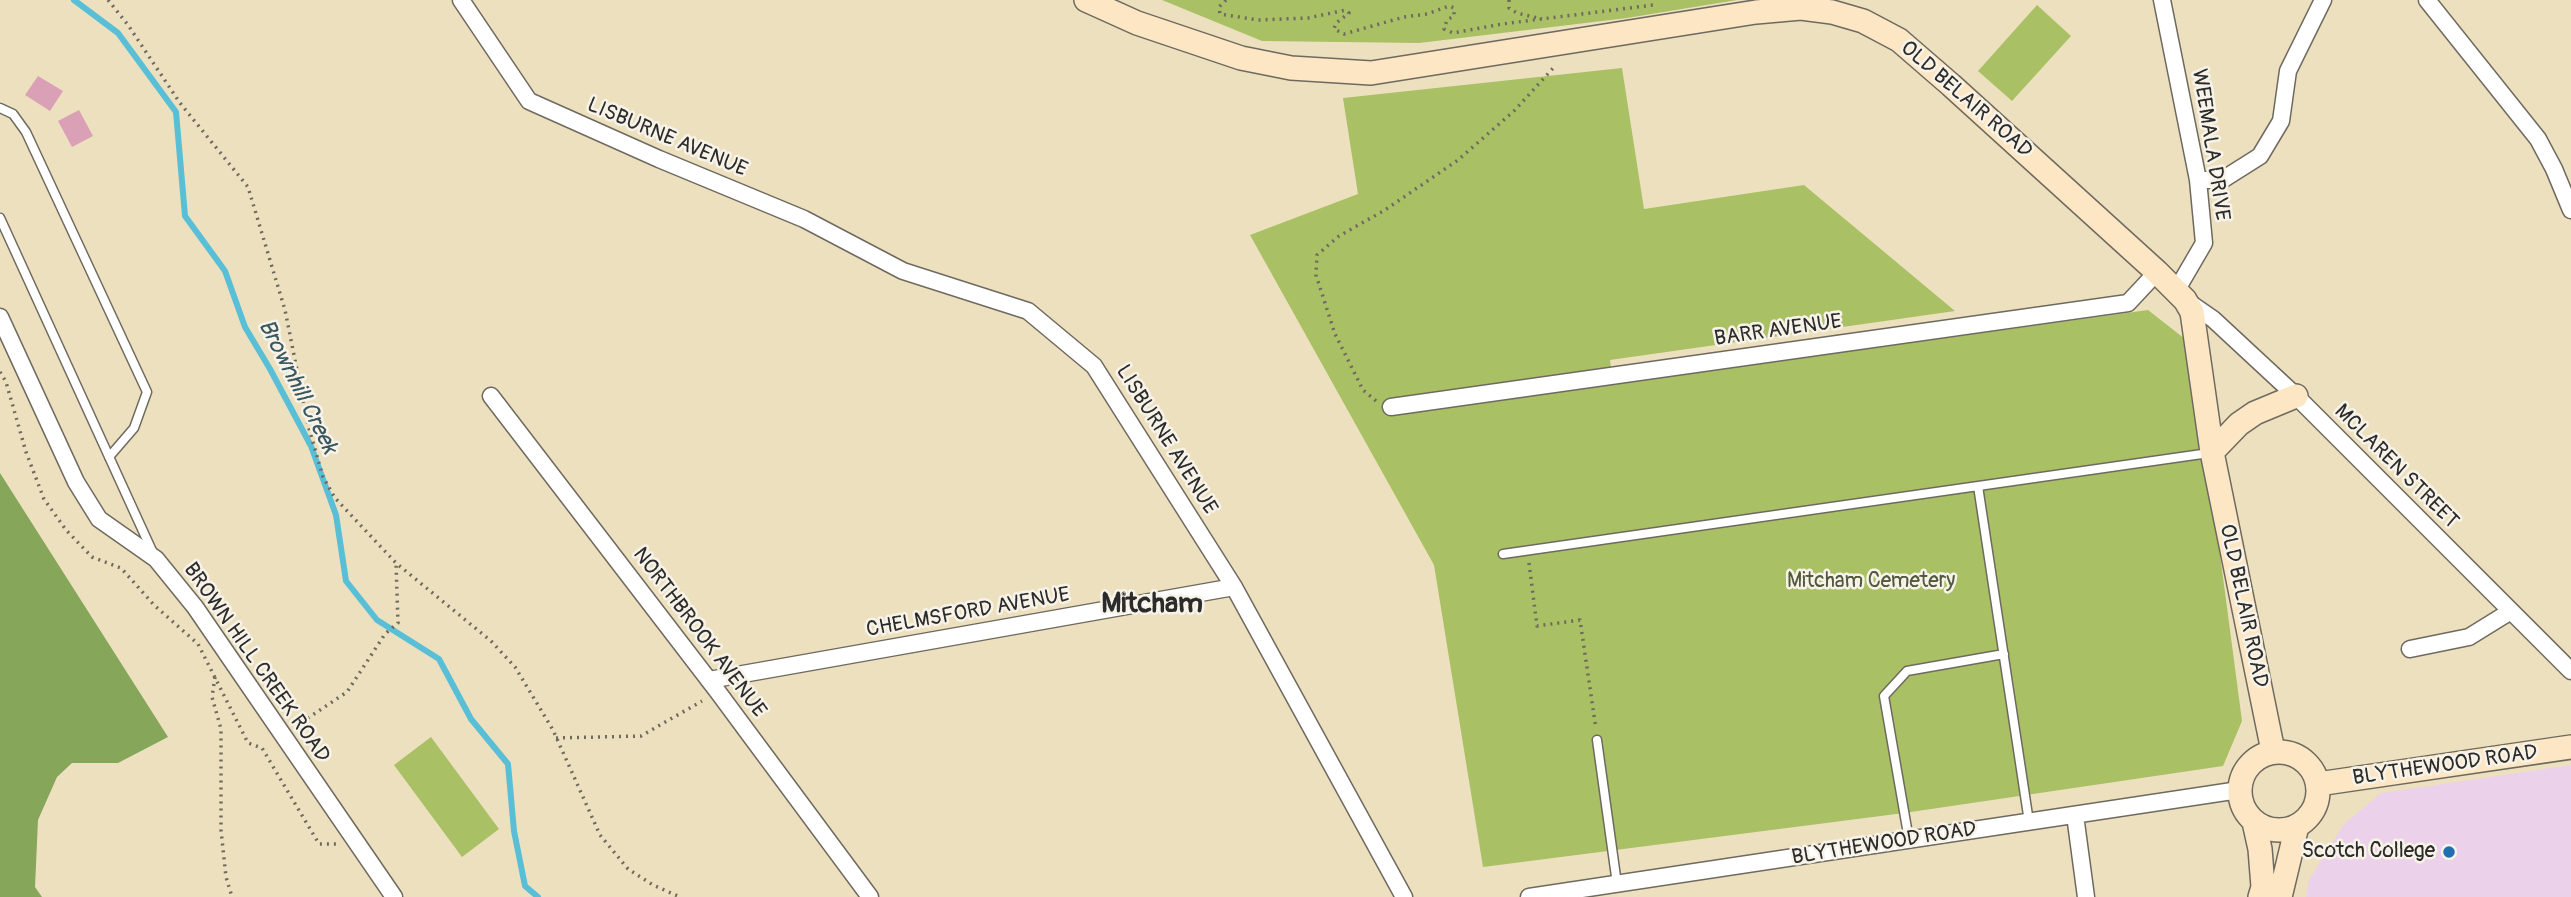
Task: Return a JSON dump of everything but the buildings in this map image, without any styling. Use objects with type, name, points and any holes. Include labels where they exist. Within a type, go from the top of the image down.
[{"type":"main road","name":"OLD BELAIR ROAD","points":[[1086,0],[1138,23],[1241,58],[1291,68],[1371,73],[1756,12],[1801,8],[1832,12],[1863,21],[1899,40],[2180,295],[2193,320],[2212,452],[2273,751]]},
{"type":"main road","points":[[2212,452],[2255,413],[2297,396]]},
{"type":"main road","name":"BLYTHEWOOD ROAD","points":[[2318,784],[2571,747]]},
{"type":"main road","points":[[2273,751],[2297,755],[2309,765],[2318,784],[2317,803],[2309,817],[2297,826],[2275,831],[2254,822],[2246,814],[2240,802],[2239,790],[2242,776],[2249,764],[2273,751]]},
{"type":"main road","points":[[2254,822],[2260,849],[2263,887],[2260,897]]},
{"type":"main road","points":[[2280,897],[2297,826]]},
{"type":"street","name":"LISBURNE AVENUE","points":[[461,0],[529,101],[804,219],[903,271],[1028,311],[1094,366],[1234,587],[1404,897]]},
{"type":"street","name":"WEEMALA DRIVE","points":[[2162,0],[2198,180],[2204,243],[2180,295]]},
{"type":"street","points":[[2198,180],[2222,180],[2260,156],[2281,121],[2288,71],[2323,0]]},
{"type":"street","points":[[2427,0],[2538,139],[2571,210]]},
{"type":"street","name":"BARR AVENUE","points":[[1391,407],[2128,303],[2157,272]]},
{"type":"street","name":"MCLAREN STREET","points":[[2180,295],[2213,319],[2297,396],[2571,671]]},
{"type":"street","name":"BROWN HILL CREEK ROAD","points":[[0,317],[76,482],[99,519],[156,559],[195,607],[394,897]]},
{"type":"street","name":"NORTHBROOK AVENUE","points":[[491,396],[714,686],[870,897]]},
{"type":"street","name":"CHELMSFORD AVENUE","points":[[714,686],[1234,587]]},
{"type":"street","points":[[2410,649],[2469,637],[2511,611]]},
{"type":"street","name":"BLYTHEWOOD ROAD","points":[[1529,897],[2239,790]]},
{"type":"street","points":[[2075,815],[2086,897]]},
{"type":"lane","points":[[0,108],[13,114],[26,132],[147,392],[134,428],[109,457]]},
{"type":"lane","points":[[0,218],[156,559]]},
{"type":"lane","points":[[1503,554],[2212,452]]},
{"type":"lane","points":[[1978,486],[2029,822]]},
{"type":"lane","points":[[1909,840],[1885,696],[1907,671],[2004,654]]},
{"type":"lane","points":[[1597,740],[1617,884]]},
{"type":"path","points":[[108,0],[180,103],[248,187],[285,310],[307,425],[323,477],[335,498],[396,563],[499,650],[515,667],[556,738],[600,835],[628,869],[653,885],[680,897]]},
{"type":"path","points":[[1226,0],[1219,7],[1220,14],[1258,20],[1308,18],[1346,10],[1349,13],[1336,23],[1334,29],[1344,34],[1449,6],[1454,8],[1454,16],[1447,20],[1444,29],[1453,33],[1657,5]]},
{"type":"path","points":[[1509,0],[1509,8],[1517,13],[1545,20]]},
{"type":"path","points":[[1391,407],[1374,400],[1363,390],[1335,334],[1316,275],[1317,255],[1339,236],[1385,210],[1458,160],[1515,110],[1579,40]]},
{"type":"path","points":[[1527,551],[1537,626],[1580,620],[1597,740]]},
{"type":"path","points":[[282,736],[347,692],[385,634],[398,624],[396,563]]},
{"type":"path","points":[[232,897],[226,877],[221,830],[220,729],[212,697],[215,677],[248,743],[262,748],[319,844],[357,844]]},
{"type":"path","points":[[556,738],[641,736],[714,686]]},
{"type":"shaded area","name":"Scotch College","points":[[2571,765],[2571,897],[2306,897],[2309,880],[2344,824],[2381,793]]},
{"type":"green space","points":[[1162,0],[1737,0],[1627,18],[1419,43],[1262,41]]},
{"type":"green space","points":[[2037,5],[2071,36],[2012,101],[1978,71]]},
{"type":"green space","name":"Mitcham Cemetery","points":[[1622,68],[1644,209],[1804,185],[1955,311],[1610,360],[1613,384],[2148,310],[2185,339],[2207,456],[2242,721],[2223,766],[1904,813],[1483,867],[1434,565],[1250,235],[1358,194],[1343,98]]},
{"type":"green space","points":[[0,473],[168,737],[118,763],[72,763],[57,777],[38,820],[35,887],[42,897],[0,897]]},
{"type":"green space","points":[[431,737],[499,829],[462,857],[394,765]]},
{"type":"waterway","name":"Brownhill Creek","points":[[74,0],[118,33],[176,112],[185,216],[225,271],[245,327],[311,446],[336,515],[346,581],[377,620],[439,659],[471,719],[508,764],[514,831],[525,886],[538,897]]},
{"type":"place","name":"Scotch College","points":[[2449,852]]},
{"type":"district","name":"Mitcham","points":[[1152,605]]}]
